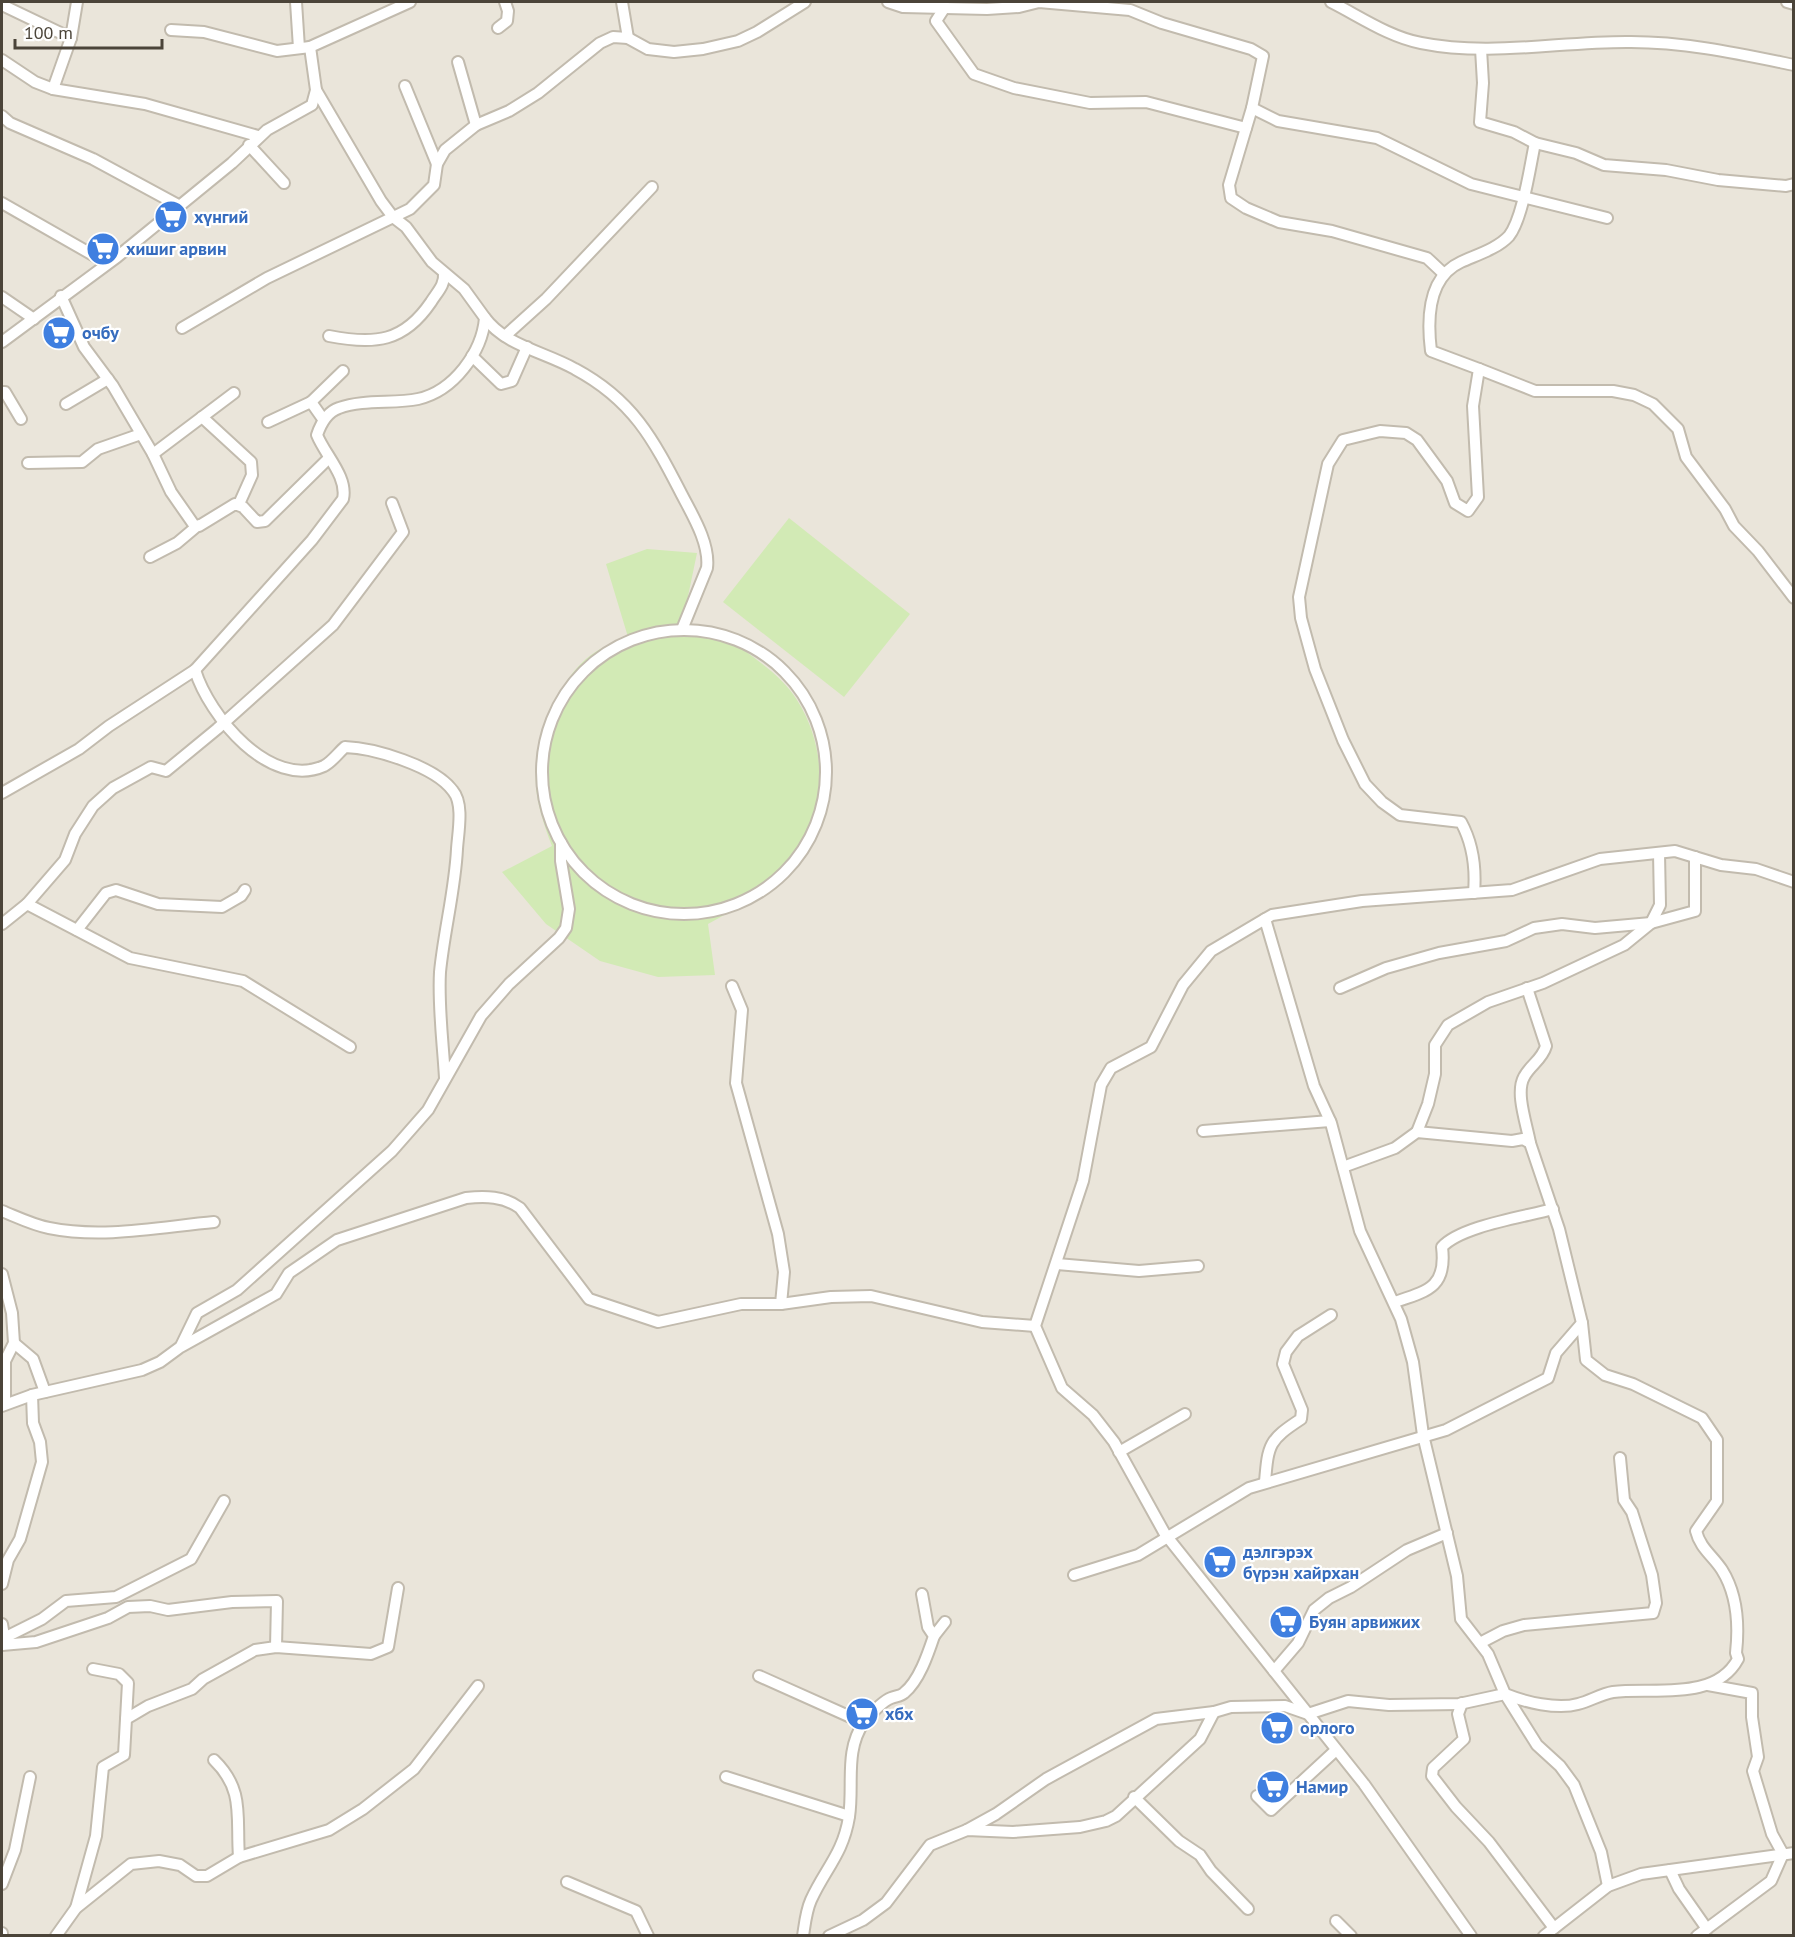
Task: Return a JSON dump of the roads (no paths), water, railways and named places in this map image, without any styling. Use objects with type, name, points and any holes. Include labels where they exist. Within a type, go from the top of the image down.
[{"type":"street","points":[[53,89],[71,38],[77,2]]},
{"type":"street","points":[[296,2],[316,90],[335,126],[393,217],[406,227],[432,262],[464,288],[495,331],[604,385],[630,408],[651,436],[691,512],[708,557],[707,568],[683,627]]},
{"type":"street","points":[[171,30],[204,32],[277,51],[305,47],[410,2]]},
{"type":"street","points":[[498,28],[507,21],[508,11],[505,2]]},
{"type":"street","points":[[622,2],[628,38]]},
{"type":"street","points":[[436,164],[445,150],[476,125],[509,111],[538,93],[600,43],[613,37],[628,38],[648,49],[674,52],[703,50],[757,32],[805,2]]},
{"type":"street","points":[[888,2],[903,7],[987,9],[1019,7],[1040,2],[1131,6],[1162,23],[1251,49],[1263,56],[1252,108],[1229,185],[1231,198],[1246,208],[1279,222],[1332,231],[1427,258],[1443,273]]},
{"type":"street","points":[[1333,2],[1359,19],[1420,43],[1481,50],[1632,42],[1686,46],[1794,65]]},
{"type":"street","points":[[1787,2],[1794,4]]},
{"type":"street","points":[[2,5],[71,38]]},
{"type":"street","points":[[945,7],[936,21],[974,74],[1014,88],[1090,103],[1146,102],[1246,128]]},
{"type":"street","points":[[1481,50],[1483,83],[1480,122],[1514,132],[1535,143],[1576,153],[1604,165],[1666,170],[1718,180],[1786,186],[1794,184]]},
{"type":"street","points":[[2,60],[35,82],[53,89],[145,104],[258,136]]},
{"type":"street","points":[[458,62],[476,125]]},
{"type":"street","points":[[182,328],[267,278],[410,209],[434,185],[436,164],[405,86]]},
{"type":"street","points":[[2,342],[232,163],[258,136],[312,105],[316,90]]},
{"type":"street","points":[[1252,108],[1278,121],[1377,138],[1471,184],[1607,218]]},
{"type":"street","points":[[2,116],[10,123],[93,159],[178,205]]},
{"type":"street","points":[[1535,143],[1524,199],[1509,236],[1478,256],[1461,262],[1443,273],[1431,305],[1428,328],[1431,351],[1535,392],[1613,391],[1634,395],[1653,404],[1678,429],[1686,457],[1725,509],[1734,526],[1758,551],[1794,598]]},
{"type":"street","points":[[249,146],[284,183]]},
{"type":"street","points":[[505,336],[576,268],[652,187]]},
{"type":"street","points":[[2,203],[106,262]]},
{"type":"street","points":[[329,336],[376,341],[399,335],[425,311],[444,282],[444,273]]},
{"type":"street","points":[[2,297],[34,319]]},
{"type":"street","points":[[62,297],[84,347],[108,379],[153,454],[171,492],[196,527]]},
{"type":"street","points":[[2,793],[79,749],[109,726],[195,670],[312,540],[343,500],[345,491],[336,466],[317,435],[323,419],[339,408],[420,399],[463,371],[484,333],[485,318]]},
{"type":"street","points":[[472,356],[501,384],[512,381],[527,348]]},
{"type":"street","points":[[1474,893],[1476,875],[1468,835],[1461,822],[1400,815],[1382,802],[1365,784],[1343,740],[1315,669],[1301,618],[1299,597],[1305,559],[1328,464],[1343,440],[1380,431],[1406,433],[1417,440],[1447,481],[1455,503],[1468,511],[1478,496],[1473,406],[1479,369]]},
{"type":"street","points":[[268,422],[311,402],[342,371]]},
{"type":"street","points":[[66,404],[108,379]]},
{"type":"street","points":[[2,392],[21,419]]},
{"type":"street","points":[[153,454],[234,393]]},
{"type":"street","points":[[311,402],[323,419]]},
{"type":"street","points":[[202,417],[252,462],[252,475],[239,504]]},
{"type":"street","points":[[28,463],[82,462],[98,449],[141,434]]},
{"type":"street","points":[[239,504],[257,522],[265,521],[329,458]]},
{"type":"street","points":[[2,924],[27,904],[65,860],[75,834],[93,806],[114,788],[151,767],[166,771],[333,625],[403,532],[392,503]]},
{"type":"street","points":[[150,557],[177,543],[196,527],[231,506],[239,504]]},
{"type":"street","points":[[683,627],[737,640],[762,653],[783,669],[809,703],[818,724],[826,770],[820,810],[803,851],[785,873],[768,888],[714,910],[685,913],[651,911],[623,902],[598,887],[573,862],[561,843],[545,802],[543,776],[544,750],[554,716],[567,692],[598,660],[623,644],[683,627]]},
{"type":"street","points":[[195,670],[223,723],[255,752],[272,763],[296,771],[325,765],[345,747],[362,747],[398,758],[438,777],[455,792],[458,811],[456,870],[447,910],[440,975],[445,1078]]},
{"type":"street","points":[[179,1348],[187,1338],[197,1313],[237,1290],[393,1151],[428,1110],[481,1016],[494,1000],[560,938],[566,928],[569,909],[561,861],[561,843]]},
{"type":"street","points":[[1471,1935],[1364,1784],[1335,1751],[1167,1537],[1119,1452],[1093,1415],[1062,1388],[1035,1326],[1083,1181],[1101,1084],[1111,1068],[1152,1047],[1182,985],[1211,951],[1272,915],[1362,901],[1512,890],[1600,859],[1676,851],[1721,866],[1756,869],[1794,882]]},
{"type":"street","points":[[1343,1167],[1395,1148],[1417,1132],[1428,1104],[1435,1074],[1435,1045],[1448,1025],[1488,1002],[1527,988],[1624,945],[1651,924],[1660,905],[1659,853]]},
{"type":"street","points":[[1340,988],[1386,968],[1439,954],[1506,941],[1534,928],[1562,924],[1595,928],[1651,924],[1695,910],[1695,857]]},
{"type":"street","points":[[77,930],[106,893],[116,890],[158,904],[222,907],[241,896],[245,890]]},
{"type":"street","points":[[27,904],[129,957],[243,981],[350,1047]]},
{"type":"street","points":[[1265,920],[1314,1086],[1330,1121],[1360,1231],[1369,1254],[1395,1302],[1413,1362],[1424,1438],[1456,1576],[1461,1618],[1469,1632],[1480,1643],[1505,1694],[1537,1745],[1560,1766],[1574,1785],[1601,1852],[1608,1886]]},
{"type":"street","points":[[732,986],[742,1010],[736,1083],[778,1234],[784,1272],[781,1304]]},
{"type":"street","points":[[830,1935],[863,1920],[886,1903],[930,1845],[967,1830],[996,1814],[1046,1779],[1155,1719],[1214,1712],[1231,1707],[1261,1705],[1292,1707],[1308,1714],[1348,1701],[1389,1705],[1462,1703],[1505,1694],[1530,1702],[1576,1705],[1614,1692],[1686,1689],[1705,1684],[1718,1680],[1738,1659],[1736,1653],[1737,1614],[1723,1570],[1698,1541],[1696,1531],[1717,1501],[1717,1440],[1702,1418],[1633,1384],[1605,1375],[1587,1360],[1582,1323],[1553,1209],[1530,1143],[1520,1087],[1524,1075],[1543,1056],[1546,1046],[1527,988]]},
{"type":"street","points":[[1203,1131],[1330,1121]]},
{"type":"street","points":[[1417,1132],[1512,1141],[1523,1139],[1530,1143]]},
{"type":"street","points":[[14,1343],[4,1361],[3,1405],[32,1395],[142,1370],[160,1362],[179,1348],[276,1294],[289,1273],[337,1240],[466,1198],[480,1196],[505,1200],[520,1208],[589,1299],[624,1313],[658,1322],[737,1304],[781,1304],[871,1296],[982,1322],[1035,1326]]},
{"type":"street","points":[[1395,1302],[1424,1292],[1438,1279],[1443,1272],[1442,1247],[1445,1244],[1468,1233],[1553,1209]]},
{"type":"street","points":[[2,1211],[47,1228],[76,1232],[110,1232],[214,1222]]},
{"type":"street","points":[[1057,1264],[1139,1270],[1198,1266]]},
{"type":"street","points":[[2,1274],[7,1315],[14,1343],[33,1359],[45,1392]]},
{"type":"street","points":[[1265,1482],[1269,1445],[1284,1430],[1301,1419],[1302,1410],[1283,1364],[1286,1352],[1298,1336],[1331,1315]]},
{"type":"street","points":[[1074,1575],[1138,1555],[1249,1488],[1446,1430],[1548,1378],[1556,1353],[1582,1323]]},
{"type":"street","points":[[2,1584],[8,1560],[20,1539],[42,1462],[40,1442],[33,1423],[32,1395]]},
{"type":"street","points":[[1119,1452],[1185,1414]]},
{"type":"street","points":[[1480,1643],[1503,1631],[1524,1625],[1653,1613],[1656,1603],[1652,1575],[1632,1512],[1624,1500],[1620,1458]]},
{"type":"street","points":[[3,1644],[10,1635],[42,1619],[66,1601],[116,1597],[191,1559],[224,1501]]},
{"type":"street","points":[[1274,1671],[1298,1643],[1314,1610],[1329,1598],[1351,1587],[1407,1550],[1447,1533]]},
{"type":"street","points":[[126,1719],[148,1706],[192,1689],[203,1679],[255,1650],[276,1647],[347,1653],[380,1651],[388,1647],[398,1588]]},
{"type":"street","points":[[922,1594],[928,1627],[934,1636]]},
{"type":"street","points":[[3,1644],[36,1642],[108,1618],[128,1607],[150,1606],[168,1610],[232,1602],[277,1601],[276,1647]]},
{"type":"street","points":[[803,1935],[808,1908],[835,1862],[849,1816],[850,1767],[854,1747],[864,1723],[890,1698],[903,1695],[913,1684],[934,1636],[945,1622]]},
{"type":"street","points":[[2,1624],[3,1644]]},
{"type":"street","points":[[76,1908],[96,1836],[103,1767],[124,1755],[128,1683],[119,1674],[93,1669]]},
{"type":"street","points":[[759,1676],[864,1723]]},
{"type":"street","points":[[1705,1684],[1752,1693],[1751,1709],[1758,1757],[1753,1771],[1772,1834],[1788,1854]]},
{"type":"street","points":[[57,1935],[76,1908],[131,1864],[159,1861],[180,1864],[196,1876],[207,1875],[239,1857],[329,1830],[363,1809],[414,1769],[478,1686]]},
{"type":"street","points":[[1462,1703],[1458,1714],[1464,1739],[1433,1768],[1432,1776],[1456,1807],[1490,1842],[1554,1928]]},
{"type":"street","points":[[967,1830],[1013,1832],[1097,1824],[1116,1816],[1134,1797],[1200,1739],[1214,1712]]},
{"type":"street","points":[[1257,1796],[1271,1810],[1335,1751]]},
{"type":"street","points":[[214,1760],[227,1773],[236,1794],[239,1857]]},
{"type":"street","points":[[2,1884],[15,1850],[30,1777]]},
{"type":"street","points":[[726,1777],[849,1816]]},
{"type":"street","points":[[1134,1797],[1179,1841],[1200,1855],[1248,1909]]},
{"type":"street","points":[[1544,1935],[1608,1886],[1641,1874],[1788,1854]]},
{"type":"street","points":[[1697,1935],[1773,1879],[1788,1854]]},
{"type":"street","points":[[1670,1870],[1679,1889],[1707,1929]]},
{"type":"street","points":[[567,1882],[636,1911],[648,1935]]},
{"type":"street","points":[[1336,1921],[1351,1935]]},
{"type":"place","name":"хүнгий","points":[[171,217]]},
{"type":"place","name":"хишиг арвин","points":[[103,249]]},
{"type":"place","name":"очбу","points":[[59,333]]},
{"type":"place","name":"дэлгэрэх бүрэн хайрхан","points":[[1220,1562]]},
{"type":"place","name":"Буян арвижих","points":[[1286,1622]]},
{"type":"place","name":"хбх","points":[[862,1714]]},
{"type":"place","name":"орлого","points":[[1277,1728]]},
{"type":"place","name":"Намир","points":[[1273,1787]]}]
